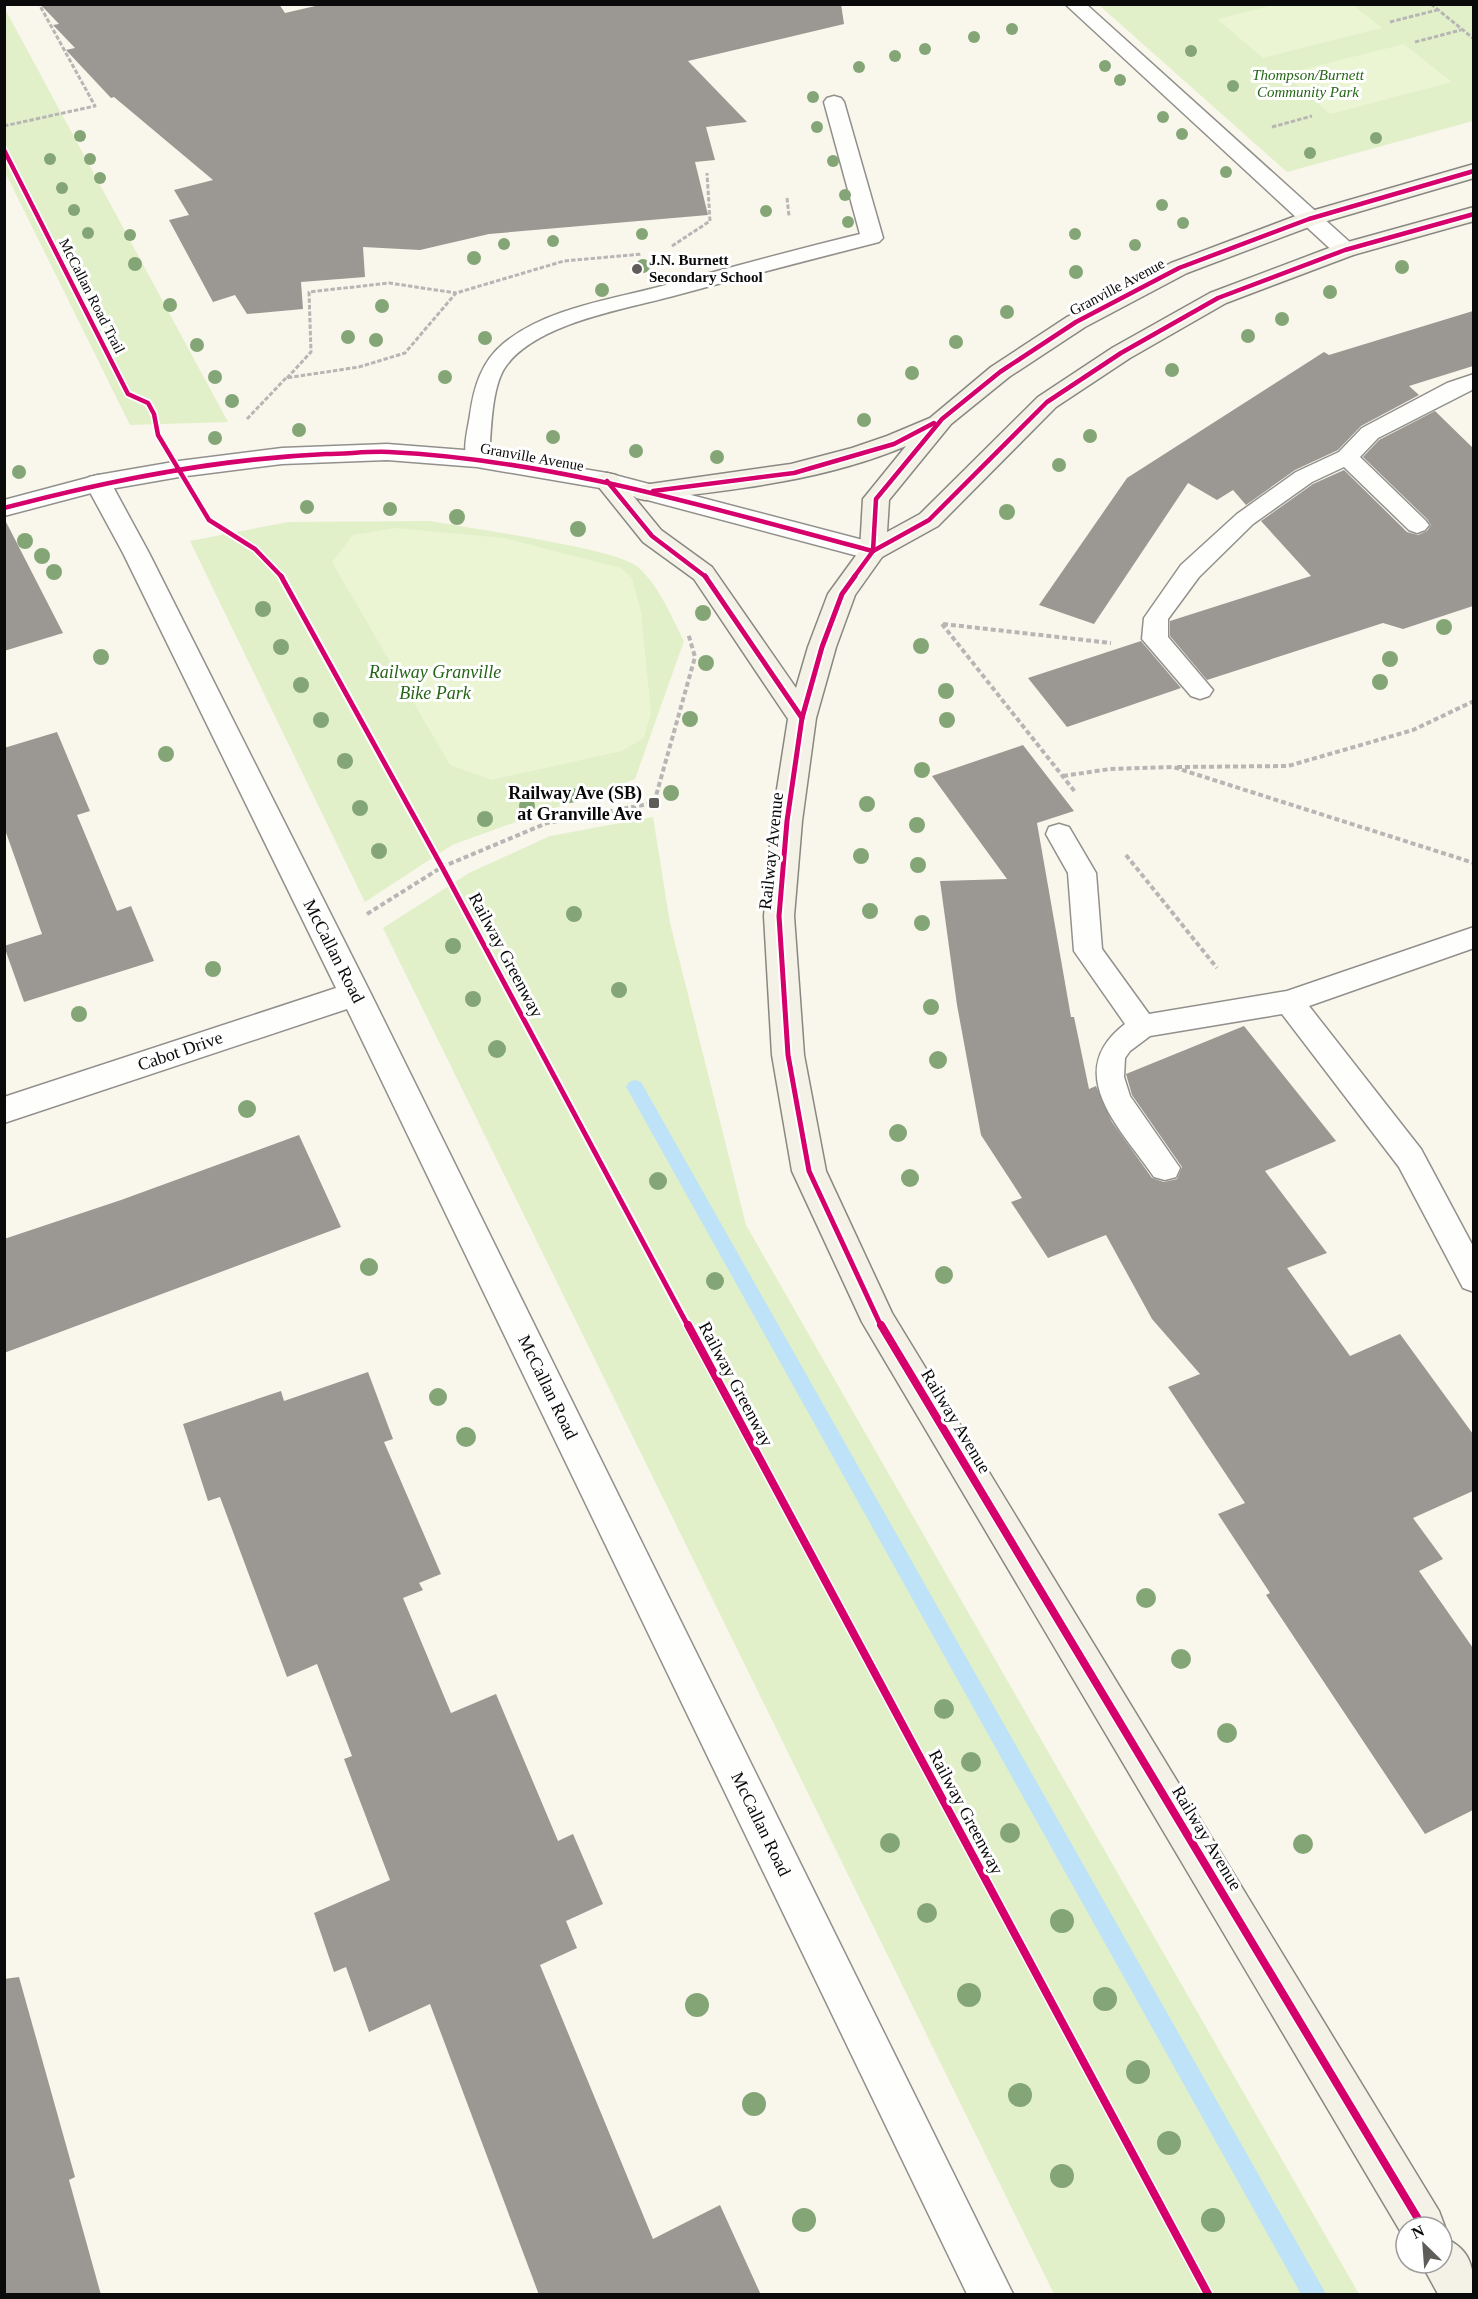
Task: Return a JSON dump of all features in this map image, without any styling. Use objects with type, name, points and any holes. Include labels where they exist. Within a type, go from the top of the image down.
[{"type":"main road","name":"Granville Avenue","points":[[873,550],[876,499],[942,419],[1000,372],[1076,322],[1179,268],[1309,219],[1473,171]]},
{"type":"main road","points":[[873,550],[929,520],[1047,402],[1121,353],[1218,298],[1345,250],[1473,214]]},
{"type":"main road","points":[[645,492],[794,473],[894,444],[942,419]]},
{"type":"main road","points":[[607,482],[652,536],[703,573],[802,718]]},
{"type":"main road","name":"Railway Avenue","points":[[873,550],[842,594],[822,647],[802,718],[787,821],[779,916],[788,1055],[810,1171],[879,1322],[1416,2215]]},
{"type":"main road","points":[[1451,2275],[1463,2295]]},
{"type":"street","name":"Granville Avenue","points":[[4,508],[98,483],[179,469],[282,456],[387,452],[477,459],[607,482],[873,550]]},
{"type":"street","name":"McCallan Road","points":[[98,483],[136,553],[356,994],[991,2295]]},
{"type":"street","name":"Cabot Drive","points":[[4,1110],[356,994]]},
{"type":"lane","points":[[1074,4],[1345,250]]},
{"type":"lane","points":[[477,459],[480,418],[495,364],[509,348],[564,320],[738,271],[872,238],[834,102]]},
{"type":"lane","points":[[1200,690],[1155,639],[1156,618],[1190,571],[1254,513],[1304,477],[1347,457],[1370,433],[1455,388],[1473,381]]},
{"type":"lane","points":[[1347,457],[1417,525]]},
{"type":"lane","points":[[1059,834],[1082,873],[1088,951],[1142,1026]]},
{"type":"lane","points":[[1165,1168],[1117,1100],[1109,1077],[1111,1057],[1142,1026],[1289,1002],[1473,937]]},
{"type":"lane","points":[[1289,1002],[1410,1158],[1473,1279]]},
{"type":"path","points":[[4,126],[94,106],[39,4]]},
{"type":"path","points":[[1431,4],[1473,39]]},
{"type":"path","points":[[1390,22],[1437,10]]},
{"type":"path","points":[[1415,42],[1462,30]]},
{"type":"path","points":[[707,173],[710,220],[664,251],[728,258],[738,271]]},
{"type":"path","points":[[244,425],[251,412],[311,352],[309,292],[389,283],[456,292],[564,261],[653,252]]},
{"type":"path","points":[[286,378],[359,367],[405,353],[456,292]]},
{"type":"path","points":[[942,624],[1107,643],[1155,639]]},
{"type":"path","points":[[360,918],[442,867],[547,823],[654,803],[695,657],[685,626]]},
{"type":"path","points":[[1062,776],[1110,769],[1288,766],[1413,730],[1473,701]]},
{"type":"path","points":[[1173,767],[1473,863]]},
{"type":"green space","name":"Thompson/Burnett Community Park","points":[[1099,5],[1473,5],[1473,121],[1287,172]]},
{"type":"green space","points":[[1275,5],[1353,5],[1382,28],[1263,58],[1217,19]]},
{"type":"green space","points":[[5,9],[228,422],[130,425],[5,172]]},
{"type":"green space","points":[[1404,44],[1452,82],[1330,114],[1284,74]]},
{"type":"green space","name":"Railway Granville Bike Park","points":[[430,521],[572,546],[625,560],[638,567],[653,583],[684,641],[635,779],[452,845],[365,902],[190,541],[288,522]]},
{"type":"green space","points":[[395,528],[504,538],[621,568],[632,578],[641,612],[651,713],[644,738],[622,751],[491,780],[450,765],[332,562],[353,535]]},
{"type":"green space","points":[[653,817],[670,923],[746,1225],[1359,2294],[1054,2294],[383,928],[469,873],[550,836]]},
{"type":"building","points":[[40,4],[279,4],[285,13],[324,4],[841,4],[844,24],[688,61],[747,122],[706,127],[715,160],[695,162],[708,215],[489,234],[420,250],[363,247],[365,277],[301,282],[303,309],[247,314],[235,295],[213,302],[169,220],[189,215],[174,190],[213,180],[114,97],[111,98],[66,50],[75,48],[53,25],[59,24]]},
{"type":"building","points":[[1473,311],[1473,366],[1409,386],[1419,395],[1361,426],[1338,450],[1295,470],[1246,505],[1233,490],[1217,500],[1188,483],[1094,624],[1039,605],[1127,478],[1324,352],[1329,355]]},
{"type":"building","points":[[1435,411],[1473,448],[1473,606],[1403,629],[1383,623],[1207,680],[1170,636],[1170,621],[1311,576],[1261,521],[1313,484],[1344,470],[1407,532],[1418,535],[1427,531],[1431,525],[1427,519],[1363,457],[1379,440]]},
{"type":"building","points":[[4,518],[63,633],[4,651]]},
{"type":"building","points":[[1141,641],[1181,688],[1067,727],[1028,678]]},
{"type":"building","points":[[57,732],[90,811],[77,815],[117,911],[131,906],[154,961],[24,1002],[4,946],[42,934],[4,827],[4,748]]},
{"type":"building","points":[[1023,745],[1074,811],[1037,823],[1071,1017],[1074,1017],[1089,1089],[1096,1086],[1112,1122],[1152,1178],[1164,1182],[1177,1179],[1182,1167],[1132,1095],[1126,1074],[1244,1026],[1336,1141],[1265,1171],[1327,1253],[1287,1268],[1350,1356],[1400,1334],[1473,1434],[1473,1491],[1413,1518],[1443,1559],[1419,1571],[1473,1648],[1473,1810],[1425,1834],[1266,1595],[1270,1593],[1218,1514],[1245,1503],[1168,1387],[1200,1374],[1152,1319],[1106,1235],[1048,1258],[1011,1202],[1022,1198],[981,1135],[957,1005],[940,881],[1007,879],[932,776]]},
{"type":"building","points":[[299,1135],[341,1227],[4,1353],[4,1239],[121,1200]]},
{"type":"building","points":[[368,1372],[393,1439],[384,1442],[441,1574],[419,1583],[423,1590],[403,1598],[451,1713],[496,1694],[558,1841],[573,1834],[603,1904],[566,1921],[577,1948],[540,1965],[653,2239],[720,2205],[761,2295],[539,2295],[430,2004],[369,2032],[346,1967],[334,1972],[314,1913],[390,1880],[344,1759],[352,1756],[317,1664],[287,1677],[220,1497],[208,1501],[183,1424],[281,1391],[284,1401]]},
{"type":"building","points":[[19,1977],[75,2177],[69,2180],[101,2295],[4,2295],[4,1979]]},
{"type":"waterway","points":[[635,1087],[1314,2294]]},
{"type":"cycle path","name":"McCallan Road Trail","points":[[4,150],[128,394],[148,403],[154,414],[158,435],[209,520],[255,549],[284,579],[442,867],[1208,2294]]},
{"type":"cycle path","points":[[873,551],[876,499],[942,419],[1000,372],[1076,322],[1179,268],[1309,219],[1474,171]]},
{"type":"cycle path","points":[[4,508],[98,483],[179,469],[282,456],[387,452],[477,459],[607,481],[873,551],[929,520],[1047,402],[1121,353],[1218,298],[1345,250],[1474,214]]},
{"type":"cycle path","points":[[653,491],[794,473],[894,444],[934,423]]},
{"type":"cycle path","points":[[607,481],[652,536],[703,573],[802,718]]},
{"type":"cycle path","points":[[873,551],[842,594],[822,647],[802,718],[787,821],[779,916],[788,1055],[809,1171],[879,1322],[1416,2215]]},
{"type":"place","name":"J.N. Burnett Secondary School","points":[[637,269]]},
{"type":"place","name":"Railway Ave (SB) at Granville Ave","points":[[654,803]]}]
